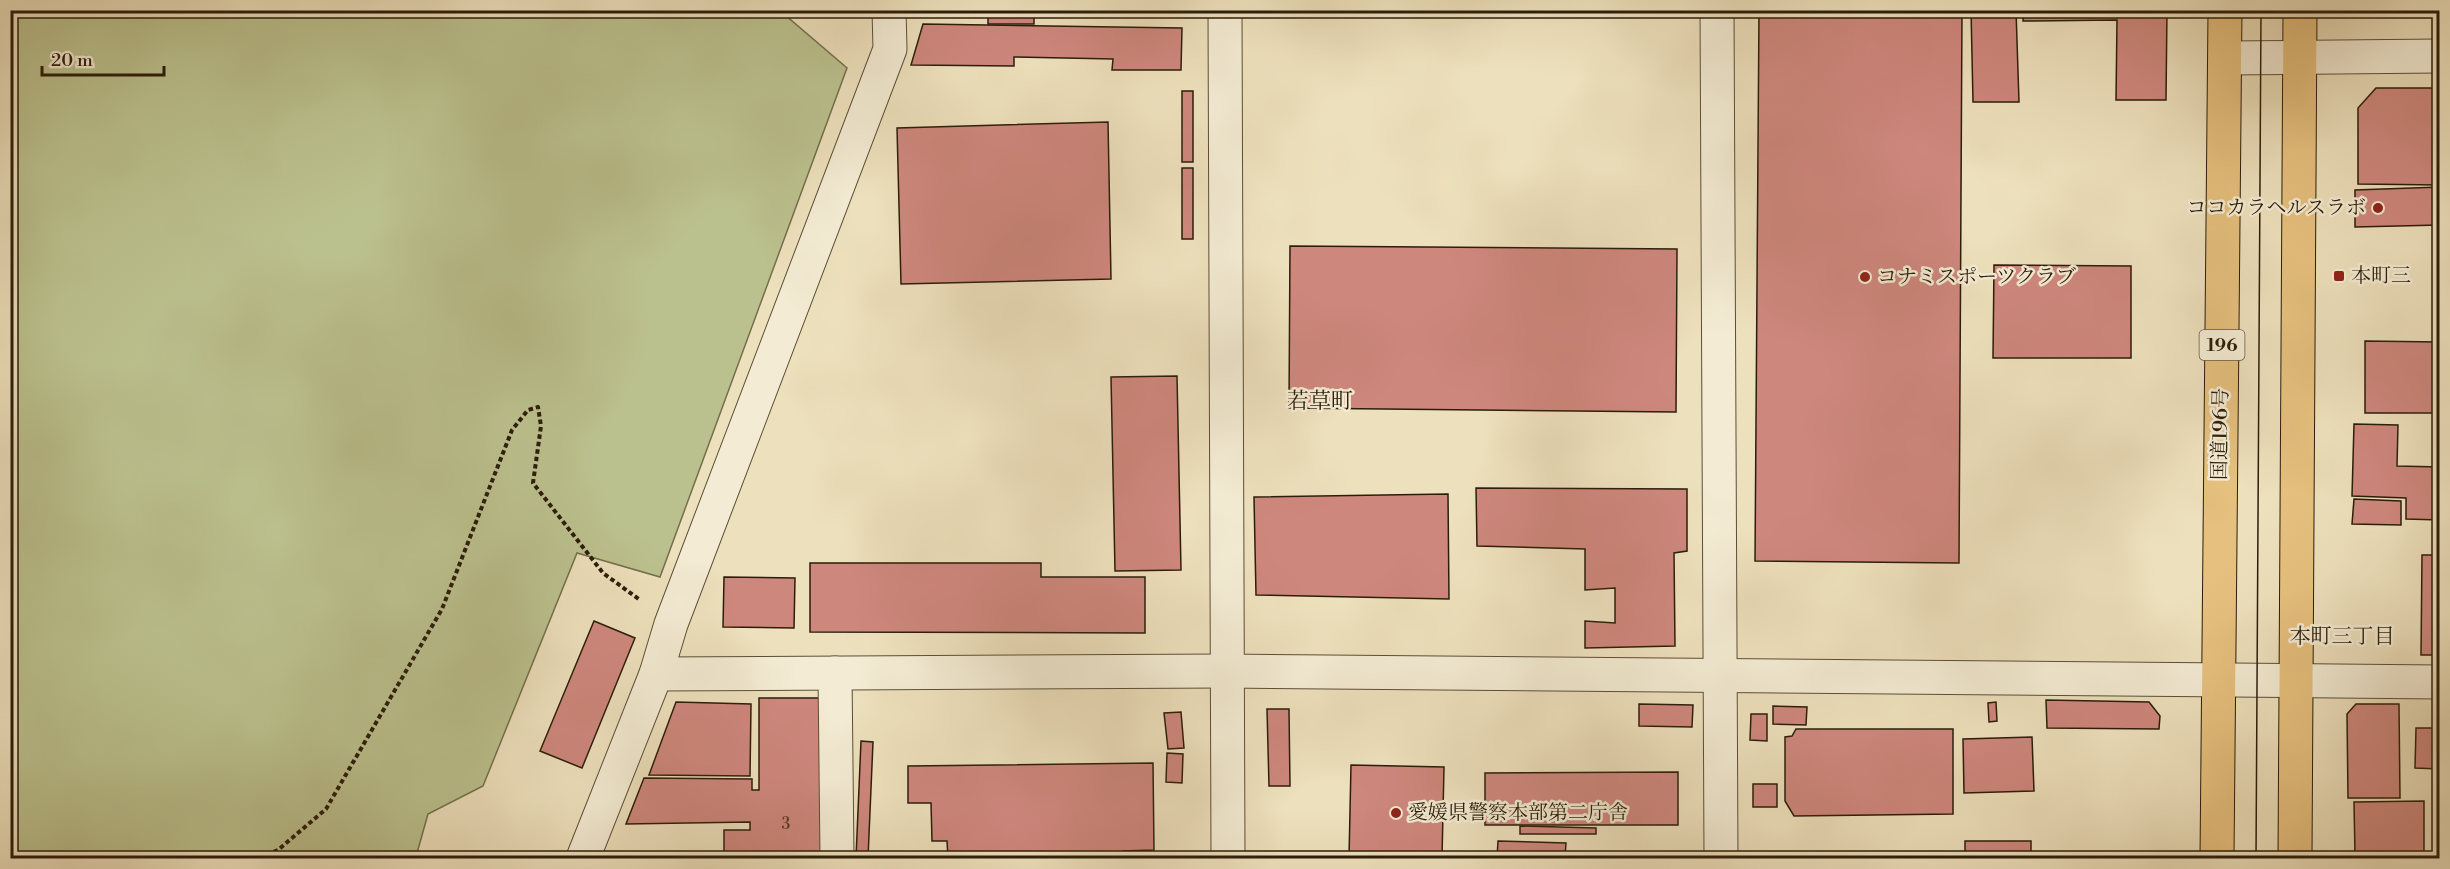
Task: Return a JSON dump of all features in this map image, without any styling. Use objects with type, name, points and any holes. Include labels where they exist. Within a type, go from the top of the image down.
[{"type":"highway","name":"国道196号","points":[[2217,858],[2225,10]]},
{"type":"highway","points":[[2295,858],[2294,680],[2300,10]]},
{"type":"street","points":[[583,858],[656,674],[671,624],[890,49],[889,10]]},
{"type":"street","points":[[1225,10],[1228,858]]},
{"type":"street","points":[[1717,10],[1721,858]]},
{"type":"street","points":[[2226,58],[2439,56]]},
{"type":"street","points":[[656,674],[1226,671],[2439,682]]},
{"type":"street","points":[[835,673],[837,858]]},
{"type":"path","points":[[261,858],[278,850],[326,809],[442,609],[512,430],[528,410],[538,407],[542,426],[533,483],[603,573],[671,624]]},
{"type":"green space","points":[[10,11],[783,11],[847,68],[660,577],[577,553],[483,786],[428,814],[417,853],[410,858],[11,858]]},
{"type":"building","points":[[988,10],[1034,10],[1034,24],[988,24]]},
{"type":"building","points":[[1061,10],[1107,10],[1107,16],[1061,17]]},
{"type":"building","points":[[1137,10],[1184,10],[1184,16],[1136,16]]},
{"type":"building","points":[[1334,10],[1640,10],[1640,14],[1334,16]]},
{"type":"building","points":[[1759,10],[1962,10],[1959,563],[1755,561]]},
{"type":"building","points":[[1971,10],[2016,10],[2019,102],[1973,102]]},
{"type":"building","points":[[2024,10],[2167,10],[2166,100],[2116,100],[2117,20],[2023,21]]},
{"type":"building","points":[[923,24],[1182,28],[1181,70],[1112,70],[1113,59],[1014,57],[1014,66],[911,65]]},
{"type":"building","points":[[2376,88],[2440,88],[2440,185],[2358,184],[2358,108]]},
{"type":"building","points":[[1182,91],[1193,91],[1193,162],[1182,162]]},
{"type":"building","points":[[1108,122],[1111,279],[901,284],[897,128]]},
{"type":"building","points":[[1182,168],[1193,168],[1193,239],[1182,239]]},
{"type":"building","points":[[2440,187],[2440,225],[2355,227],[2355,190]]},
{"type":"building","points":[[1290,246],[1677,249],[1676,412],[1289,408]]},
{"type":"building","points":[[1994,265],[2131,266],[2131,358],[1993,358]]},
{"type":"building","points":[[2365,341],[2440,342],[2440,413],[2365,413]]},
{"type":"building","points":[[1177,376],[1181,570],[1115,571],[1111,377]]},
{"type":"building","points":[[2354,424],[2398,425],[2397,466],[2440,467],[2440,520],[2406,519],[2406,498],[2352,496]]},
{"type":"building","points":[[1476,488],[1687,489],[1687,551],[1674,553],[1675,646],[1585,648],[1585,621],[1615,623],[1615,588],[1585,590],[1585,549],[1477,546]]},
{"type":"building","points":[[1448,494],[1449,599],[1256,595],[1254,497]]},
{"type":"building","points":[[2354,499],[2401,501],[2401,525],[2352,524]]},
{"type":"building","points":[[2422,555],[2440,555],[2440,655],[2421,655]]},
{"type":"building","points":[[810,563],[1041,563],[1041,577],[1145,577],[1145,633],[810,632]]},
{"type":"building","points":[[724,577],[795,578],[794,628],[723,627]]},
{"type":"building","points":[[594,621],[635,638],[582,768],[540,751]]},
{"type":"building","points":[[759,698],[826,698],[824,858],[724,858],[724,830],[750,830],[750,822],[626,824],[644,778],[752,779],[752,790],[759,790]]},
{"type":"building","points":[[2046,700],[2149,702],[2160,716],[2159,729],[2047,728]]},
{"type":"building","points":[[676,702],[751,704],[750,776],[649,775]]},
{"type":"building","points":[[1996,702],[1997,721],[1989,722],[1988,703]]},
{"type":"building","points":[[1639,704],[1693,705],[1692,727],[1639,726]]},
{"type":"building","points":[[2356,704],[2399,704],[2400,798],[2348,798],[2347,714]]},
{"type":"building","points":[[1773,706],[1807,707],[1806,725],[1773,724]]},
{"type":"building","points":[[1267,709],[1289,709],[1290,786],[1269,786]]},
{"type":"building","points":[[1181,712],[1184,748],[1168,749],[1164,713]]},
{"type":"building","points":[[1751,714],[1767,714],[1767,741],[1750,740]]},
{"type":"building","points":[[2416,728],[2440,728],[2440,769],[2415,768]]},
{"type":"building","points":[[1796,729],[1953,729],[1953,814],[1794,816],[1785,801],[1785,737],[1792,736]]},
{"type":"building","points":[[2032,737],[2034,791],[1964,793],[1963,739]]},
{"type":"building","points":[[861,741],[873,742],[868,858],[856,858]]},
{"type":"building","points":[[1167,753],[1183,754],[1182,783],[1166,782]]},
{"type":"building","points":[[1153,763],[1154,850],[1123,851],[1124,858],[948,858],[947,841],[932,841],[931,803],[908,803],[908,766]]},
{"type":"building","name":"愛媛県警察本部第二庁舎","points":[[1351,765],[1444,767],[1442,858],[1349,858]]},
{"type":"building","points":[[1678,772],[1678,825],[1485,825],[1485,773]]},
{"type":"building","points":[[1753,784],[1777,784],[1777,807],[1753,807]]},
{"type":"building","points":[[2424,801],[2424,853],[2355,855],[2354,802]]},
{"type":"building","points":[[1520,826],[1596,828],[1596,834],[1520,834]]},
{"type":"building","points":[[1498,841],[1566,843],[1565,858],[1497,858]]},
{"type":"building","points":[[1965,841],[2031,841],[2031,858],[1965,858]]},
{"type":"tram line","points":[[2256,858],[2261,10]]},
{"type":"place","name":"ココカラヘルスラボ","points":[[2378,208]]},
{"type":"place","name":"本町三","points":[[2339,276]]},
{"type":"place","name":"コナミスポーツクラブ","points":[[1865,277]]},
{"type":"place","name":"愛媛県警察本部第二庁舎","points":[[1396,813]]},
{"type":"district","name":"若草町","points":[[1320,401]]},
{"type":"district","name":"本町三丁目","points":[[2342,637]]}]
